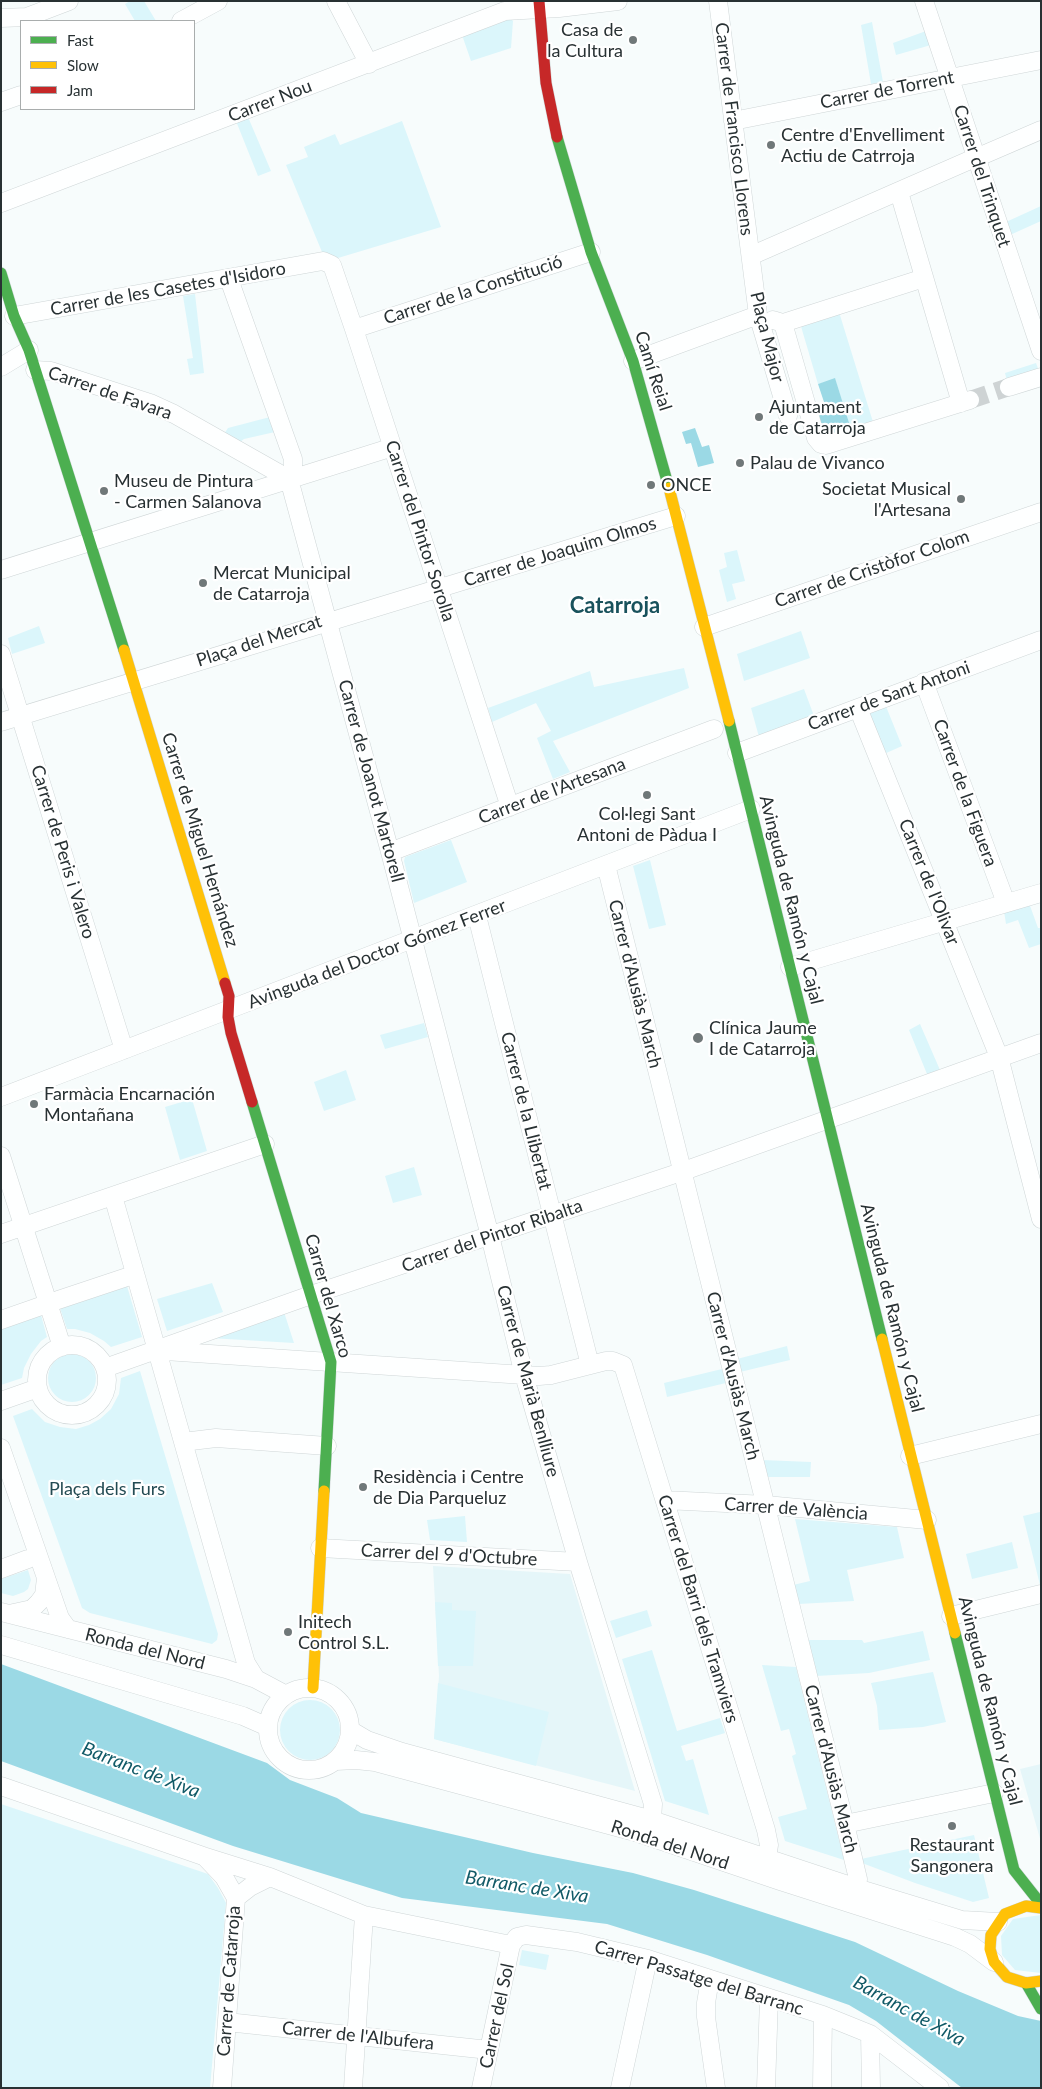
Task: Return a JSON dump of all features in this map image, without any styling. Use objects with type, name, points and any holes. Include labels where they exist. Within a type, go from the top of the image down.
[{"type":"street","points":[[1,18],[27,17],[69,1]]},
{"type":"street","points":[[183,20],[218,1]]},
{"type":"street","points":[[336,1],[369,64]]},
{"type":"street","name":"Carrer Nou","points":[[1,203],[505,11],[540,5],[618,1]]},
{"type":"street","name":"Carrer de Francisco Llorens","points":[[718,1],[752,255]]},
{"type":"street","name":"Carrer del Trinquet","points":[[924,1],[950,77],[973,159],[1041,351]]},
{"type":"street","name":"Camí Reial","points":[[540,5],[546,83],[557,136],[591,252],[633,361],[676,516],[737,753]]},
{"type":"street","name":"Carrer de Torrent","points":[[733,120],[1041,60]]},
{"type":"street","points":[[1,102],[20,95]]},
{"type":"street","points":[[752,255],[1041,130]]},
{"type":"street","name":"Plaça Major","points":[[783,323],[816,438],[821,444],[826,445],[966,401],[924,278],[899,192]]},
{"type":"street","name":"Carrer de la Constitució","points":[[354,329],[591,252]]},
{"type":"street","name":"Plaça Major","points":[[752,255],[762,315],[788,416]]},
{"type":"street","name":"Carrer del Pintor Sorolla","points":[[323,262],[332,265],[334,270],[510,807]]},
{"type":"street","name":"Carrer de les Casetes d'Isidoro","points":[[14,316],[229,280],[323,262]]},
{"type":"street","points":[[1,273],[14,316],[29,350],[134,681]]},
{"type":"street","name":"Plaça Major","points":[[762,315],[783,323],[924,278]]},
{"type":"street","points":[[229,280],[293,459],[293,469],[289,479]]},
{"type":"street","points":[[633,361],[762,315]]},
{"type":"street","points":[[1,367],[29,350]]},
{"type":"street","name":"Carrer de Favara","points":[[35,370],[51,371],[150,403],[189,422],[289,479]]},
{"type":"street","points":[[1009,387],[1041,377]]},
{"type":"street","points":[[1,570],[393,447]]},
{"type":"street","name":"Plaça del Mercat","points":[[1,722],[329,621],[289,479]]},
{"type":"street","name":"Carrer de Cristòfor Colom","points":[[704,627],[1041,512]]},
{"type":"street","name":"Carrer de Joaquim Olmos","points":[[329,621],[676,516]]},
{"type":"street","name":"Carrer de Joanot Martorell","points":[[329,621],[412,940]]},
{"type":"street","name":"Carrer de Sant Antoni","points":[[737,753],[1041,640]]},
{"type":"street","name":"Carrer de Peris i Valero","points":[[1,654],[124,1050]]},
{"type":"street","name":"Carrer de Miguel Hernández","points":[[134,681],[229,996],[229,1011]]},
{"type":"street","name":"Carrer de la Figuera","points":[[924,682],[1006,903]]},
{"type":"street","name":"Carrer de l'Olivar","points":[[858,708],[999,1057],[1034,1165],[1041,1219]]},
{"type":"street","name":"Carrer de l'Artesana","points":[[390,852],[714,729]]},
{"type":"street","name":"Avinguda de Ramón y Cajal","points":[[737,753],[1014,1870],[1022,1883],[1041,1904]]},
{"type":"street","name":"Avinguda del Doctor Gómez Ferrer","points":[[1,1097],[477,916],[751,808]]},
{"type":"street","name":"Carrer d'Ausiàs March","points":[[606,865],[845,1824],[858,1878],[857,1888]]},
{"type":"street","points":[[790,966],[1041,893]]},
{"type":"street","name":"Carrer de la Llibertat","points":[[477,916],[590,1365]]},
{"type":"street","name":"Carrer de Marià Benlliure","points":[[412,940],[490,1236],[524,1376],[578,1562],[653,1804],[652,1820]]},
{"type":"street","name":"Carrer del Xarco","points":[[229,1011],[231,1033],[331,1362],[313,1688]]},
{"type":"street","name":"Carrer del Pintor Ribalta","points":[[157,1350],[311,1296],[681,1172],[1041,1043]]},
{"type":"street","points":[[1,1234],[265,1144]]},
{"type":"street","points":[[1,1156],[62,1347]]},
{"type":"street","points":[[113,1196],[246,1663],[256,1679]]},
{"type":"street","points":[[1,1320],[127,1277]]},
{"type":"street","points":[[62,1347],[83,1347],[100,1359],[105,1368],[107,1379],[106,1391],[92,1409],[82,1414],[71,1415],[55,1410],[42,1399],[38,1388],[38,1373],[45,1359],[52,1352],[62,1347]]},
{"type":"street","points":[[105,1368],[157,1350],[524,1376],[551,1375],[590,1365]]},
{"type":"street","name":"Carrer del Barri dels Tramviers","points":[[590,1365],[606,1361],[619,1362],[625,1371],[767,1834],[769,1846],[767,1858]]},
{"type":"street","points":[[1,1401],[38,1388]]},
{"type":"street","points":[[910,1456],[1041,1424]]},
{"type":"street","points":[[183,1442],[216,1438],[327,1446]]},
{"type":"street","points":[[1,1448],[46,1572],[60,1618],[68,1629]]},
{"type":"street","name":"Carrer de València","points":[[665,1500],[766,1505],[927,1520]]},
{"type":"street","name":"Carrer del 9 d'Octubre","points":[[320,1548],[578,1562]]},
{"type":"street","points":[[1,1569],[28,1559]]},
{"type":"street","points":[[5,1613],[32,1609],[39,1602],[45,1589],[46,1572]]},
{"type":"street","points":[[951,1616],[1041,1594]]},
{"type":"street","name":"Ronda del Nord","points":[[5,1613],[256,1679],[280,1701]]},
{"type":"street","name":"Ronda del Nord","points":[[1,1645],[228,1712],[268,1727]]},
{"type":"street","points":[[226,1670],[233,1664],[241,1645]]},
{"type":"street","points":[[313,1688],[335,1698],[348,1716],[350,1730],[348,1741],[336,1761],[324,1768],[297,1769],[275,1753],[269,1740],[268,1727],[280,1701],[299,1690],[313,1688]]},
{"type":"street","name":"Ronda del Nord","points":[[228,1712],[245,1711],[280,1701]]},
{"type":"street","name":"Ronda del Nord","points":[[350,1730],[367,1740],[402,1752],[652,1820],[857,1888],[962,1920],[1001,1918]]},
{"type":"street","name":"Ronda del Nord","points":[[336,1761],[356,1760],[375,1762],[635,1832],[956,1937],[970,1944],[994,1962]]},
{"type":"street","points":[[7,1788],[270,1877],[364,1915],[511,1945]]},
{"type":"street","points":[[845,1824],[994,1793]]},
{"type":"street","name":"Carrer de Catarroja","points":[[204,1856],[224,1877],[236,1898],[222,2088]]},
{"type":"street","name":"Avinguda de Ramón y Cajal","points":[[1011,1889],[1014,1870]]},
{"type":"street","points":[[236,1898],[250,1887],[270,1877]]},
{"type":"street","points":[[1008,1901],[1001,1918],[991,1934],[990,1948],[994,1962],[1007,1977],[1026,1983],[1041,1981]]},
{"type":"street","points":[[1001,1918],[1015,1908],[1026,1906],[1041,1908]]},
{"type":"street","points":[[353,2088],[358,2036],[364,1915]]},
{"type":"street","name":"Carrer Passatge del Barranc","points":[[511,1945],[517,1937],[526,1935],[577,1942],[648,1959],[823,2015],[870,2034],[924,2081],[940,2088]]},
{"type":"street","name":"Carrer del Sol","points":[[481,2088],[511,1945]]},
{"type":"street","points":[[620,2088],[648,1959]]},
{"type":"street","points":[[710,1979],[706,2017],[716,2088]]},
{"type":"street","points":[[1026,1983],[1041,2009]]},
{"type":"street","points":[[766,2088],[769,1998]]},
{"type":"street","points":[[822,2088],[823,2015]]},
{"type":"street","name":"Carrer de l'Albufera","points":[[227,2022],[489,2050]]},
{"type":"street","points":[[870,2034],[870,2088]]},
{"type":"shaded area","points":[[433,1566],[570,1574],[635,1791],[434,1739],[439,1676]]},
{"type":"shaded area","points":[[1041,1764],[1041,1842],[1020,1769]]},
{"type":"green space","points":[[130,1],[144,1],[155,20],[134,20],[125,4]]},
{"type":"green space","points":[[509,17],[513,21],[511,48],[471,61],[462,35]]},
{"type":"green space","points":[[872,22],[883,82],[871,84],[861,25]]},
{"type":"green space","points":[[926,31],[931,45],[896,55],[893,43]]},
{"type":"green space","points":[[248,117],[271,171],[258,176],[236,121]]},
{"type":"green space","points":[[402,121],[441,227],[338,258],[322,252],[286,165],[308,157],[304,147],[335,134],[340,145]]},
{"type":"green space","points":[[1041,206],[1041,221],[1010,235],[1006,222]]},
{"type":"green space","points":[[195,294],[204,373],[190,375],[187,359],[193,358],[183,296]]},
{"type":"green space","points":[[839,312],[873,422],[851,429],[835,379],[818,384],[800,323]]},
{"type":"green space","points":[[1036,363],[1039,371],[1007,381],[1005,373]]},
{"type":"green space","points":[[270,417],[275,432],[244,439],[240,442],[224,434],[228,428]]},
{"type":"green space","points":[[737,550],[745,581],[732,584],[736,599],[727,602],[719,570],[727,567],[724,553]]},
{"type":"green space","points":[[39,626],[45,643],[12,654],[8,638]]},
{"type":"green space","points":[[801,631],[810,658],[744,681],[737,654]]},
{"type":"green space","points":[[684,668],[689,688],[553,741],[570,772],[553,779],[537,738],[551,731],[536,703],[492,722],[488,708],[590,671],[594,687]]},
{"type":"green space","points":[[804,689],[814,716],[759,737],[751,708]]},
{"type":"green space","points":[[885,704],[902,746],[884,754],[867,711]]},
{"type":"green space","points":[[451,840],[467,882],[414,903],[404,861],[405,857]]},
{"type":"green space","points":[[650,860],[666,925],[649,929],[633,866]]},
{"type":"green space","points":[[1029,903],[1038,928],[1041,928],[1041,944],[1029,948],[1018,920],[1006,924],[1004,911]]},
{"type":"green space","points":[[424,1023],[428,1037],[385,1049],[380,1035]]},
{"type":"green space","points":[[920,1024],[940,1070],[927,1074],[909,1030]]},
{"type":"green space","points":[[346,1070],[356,1100],[324,1111],[314,1082]]},
{"type":"green space","points":[[192,1099],[207,1151],[180,1160],[165,1107]]},
{"type":"green space","points":[[414,1167],[422,1195],[393,1203],[385,1176]]},
{"type":"green space","points":[[212,1283],[223,1312],[167,1331],[157,1299]]},
{"type":"green space","points":[[127,1286],[142,1337],[111,1347],[90,1333],[67,1329],[60,1308]]},
{"type":"green space","points":[[284,1312],[294,1343],[210,1338]]},
{"type":"green space","points":[[41,1315],[47,1337],[41,1341],[31,1354],[24,1368],[22,1378],[1,1385],[1,1328]]},
{"type":"green space","points":[[787,1346],[790,1360],[740,1372],[737,1359]]},
{"type":"green space","points":[[67,1354],[77,1354],[86,1358],[92,1364],[95,1369],[95,1387],[86,1398],[77,1402],[67,1402],[58,1398],[52,1392],[48,1383],[48,1373],[52,1364],[58,1358]]},
{"type":"green space","points":[[722,1369],[726,1383],[667,1397],[664,1383]]},
{"type":"green space","name":"Plaça dels Furs","points":[[140,1371],[218,1634],[217,1640],[212,1644],[90,1613],[82,1608],[13,1416],[32,1409],[45,1422],[60,1427],[76,1429],[89,1425],[100,1419],[111,1409],[119,1394],[121,1378]]},
{"type":"green space","points":[[762,1460],[811,1462],[810,1477],[766,1477]]},
{"type":"green space","points":[[1040,1512],[1041,1517],[1040,1585],[1023,1516]]},
{"type":"green space","points":[[465,1516],[467,1542],[430,1540],[427,1520]]},
{"type":"green space","points":[[795,1519],[897,1527],[904,1558],[847,1570],[854,1601],[798,1604],[793,1585],[810,1581]]},
{"type":"green space","points":[[1012,1542],[1018,1568],[972,1579],[966,1554]]},
{"type":"green space","points":[[28,1570],[31,1580],[28,1589],[13,1596],[1,1593],[1,1579]]},
{"type":"green space","points":[[435,1602],[452,1603],[452,1610],[476,1611],[473,1666],[438,1666]]},
{"type":"green space","points":[[647,1610],[652,1626],[616,1638],[610,1621]]},
{"type":"green space","points":[[923,1631],[930,1660],[869,1673],[816,1676],[807,1640],[862,1640],[864,1643]]},
{"type":"green space","points":[[652,1650],[677,1731],[720,1718],[725,1733],[681,1746],[686,1761],[693,1759],[709,1815],[665,1801],[622,1659]]},
{"type":"green space","points":[[762,1665],[796,1667],[844,1860],[785,1841],[778,1817],[807,1809],[792,1756],[796,1754],[789,1729],[781,1731]]},
{"type":"green space","points":[[933,1672],[946,1722],[923,1727],[879,1730],[877,1706],[871,1683]]},
{"type":"green space","points":[[438,1683],[549,1712],[536,1766],[434,1739]]},
{"type":"green space","points":[[304,1700],[316,1700],[327,1705],[335,1713],[340,1724],[338,1742],[327,1755],[316,1760],[304,1760],[293,1755],[285,1747],[280,1736],[280,1724],[285,1713],[293,1705]]},
{"type":"green space","points":[[1,1804],[208,1874],[226,1903],[210,2088],[1,2087]]},
{"type":"green space","points":[[974,1835],[989,1898],[973,1902],[862,1863],[861,1859]]},
{"type":"green space","points":[[1041,1915],[1041,1973],[1015,1970],[1002,1955],[1001,1936],[1013,1919]]},
{"type":"green space","points":[[522,1950],[549,1955],[546,1970],[519,1965]]},
{"type":"water","points":[[835,378],[851,429],[824,436],[817,411],[826,408],[818,384]]},
{"type":"water","points":[[695,428],[702,447],[709,445],[714,463],[698,467],[691,443],[686,444],[682,432]]},
{"type":"water","name":"Barranc de Xiva","points":[[1,1664],[267,1763],[290,1780],[337,1798],[361,1813],[533,1853],[633,1873],[694,1890],[855,1942],[958,1991],[1018,2016],[1041,2021],[1041,2088],[962,2088],[876,2021],[849,2005],[707,1955],[607,1924],[402,1898],[233,1846],[1,1761]]},
{"type":"tunnel","points":[[970,400],[1009,387]]},
{"type":"traffic: fast","points":[[557,137],[591,252],[633,361],[669,488]]},
{"type":"traffic: fast","points":[[1,273],[14,316],[29,350],[124,650]]},
{"type":"traffic: fast","points":[[729,721],[882,1339]]},
{"type":"traffic: fast","points":[[252,1102],[331,1362],[324,1491]]},
{"type":"traffic: fast","points":[[955,1633],[1014,1870],[1041,1904]]},
{"type":"traffic: fast","points":[[1026,1983],[1041,2009]]},
{"type":"traffic: slow","points":[[669,488],[729,721]]},
{"type":"traffic: slow","points":[[124,650],[225,983]]},
{"type":"traffic: slow","points":[[882,1339],[955,1633]]},
{"type":"traffic: slow","points":[[313,1688],[324,1491]]},
{"type":"traffic: slow","points":[[1041,1908],[1026,1906],[1005,1914],[991,1935],[990,1949],[994,1962],[1007,1977],[1026,1983],[1041,1981]]},
{"type":"traffic: jam","points":[[539,1],[546,83],[557,137]]},
{"type":"traffic: jam","points":[[225,983],[229,996],[228,1017],[231,1033],[252,1102]]},
{"type":"place","name":"Casa de la Cultura","points":[[633,40]]},
{"type":"place","name":"Centre d'Envelliment Actiu de Catrroja","points":[[771,145]]},
{"type":"place","name":"Ajuntament de Catarroja","points":[[759,417]]},
{"type":"place","name":"Palau de Vivanco","points":[[740,463]]},
{"type":"place","name":"ONCE","points":[[651,485]]},
{"type":"place","name":"Museu de Pintura - Carmen Salanova","points":[[104,491]]},
{"type":"place","name":"Societat Musical l'Artesana","points":[[961,499]]},
{"type":"place","name":"Mercat Municipal de Catarroja","points":[[203,583]]},
{"type":"place","name":"Col·legi Sant Antoni de Pàdua I","points":[[647,795]]},
{"type":"place","name":"Clínica Jaume I de Catarroja","points":[[698,1038]]},
{"type":"place","name":"Farmàcia Encarnación Montañana","points":[[34,1104]]},
{"type":"place","name":"Residència i Centre de Dia Parqueluz","points":[[363,1487]]},
{"type":"place","name":"Initech Control S.L.","points":[[288,1632]]},
{"type":"place","name":"Restaurant Sangonera","points":[[952,1826]]},
{"type":"district","name":"Catarroja","points":[[615,606]]}]
